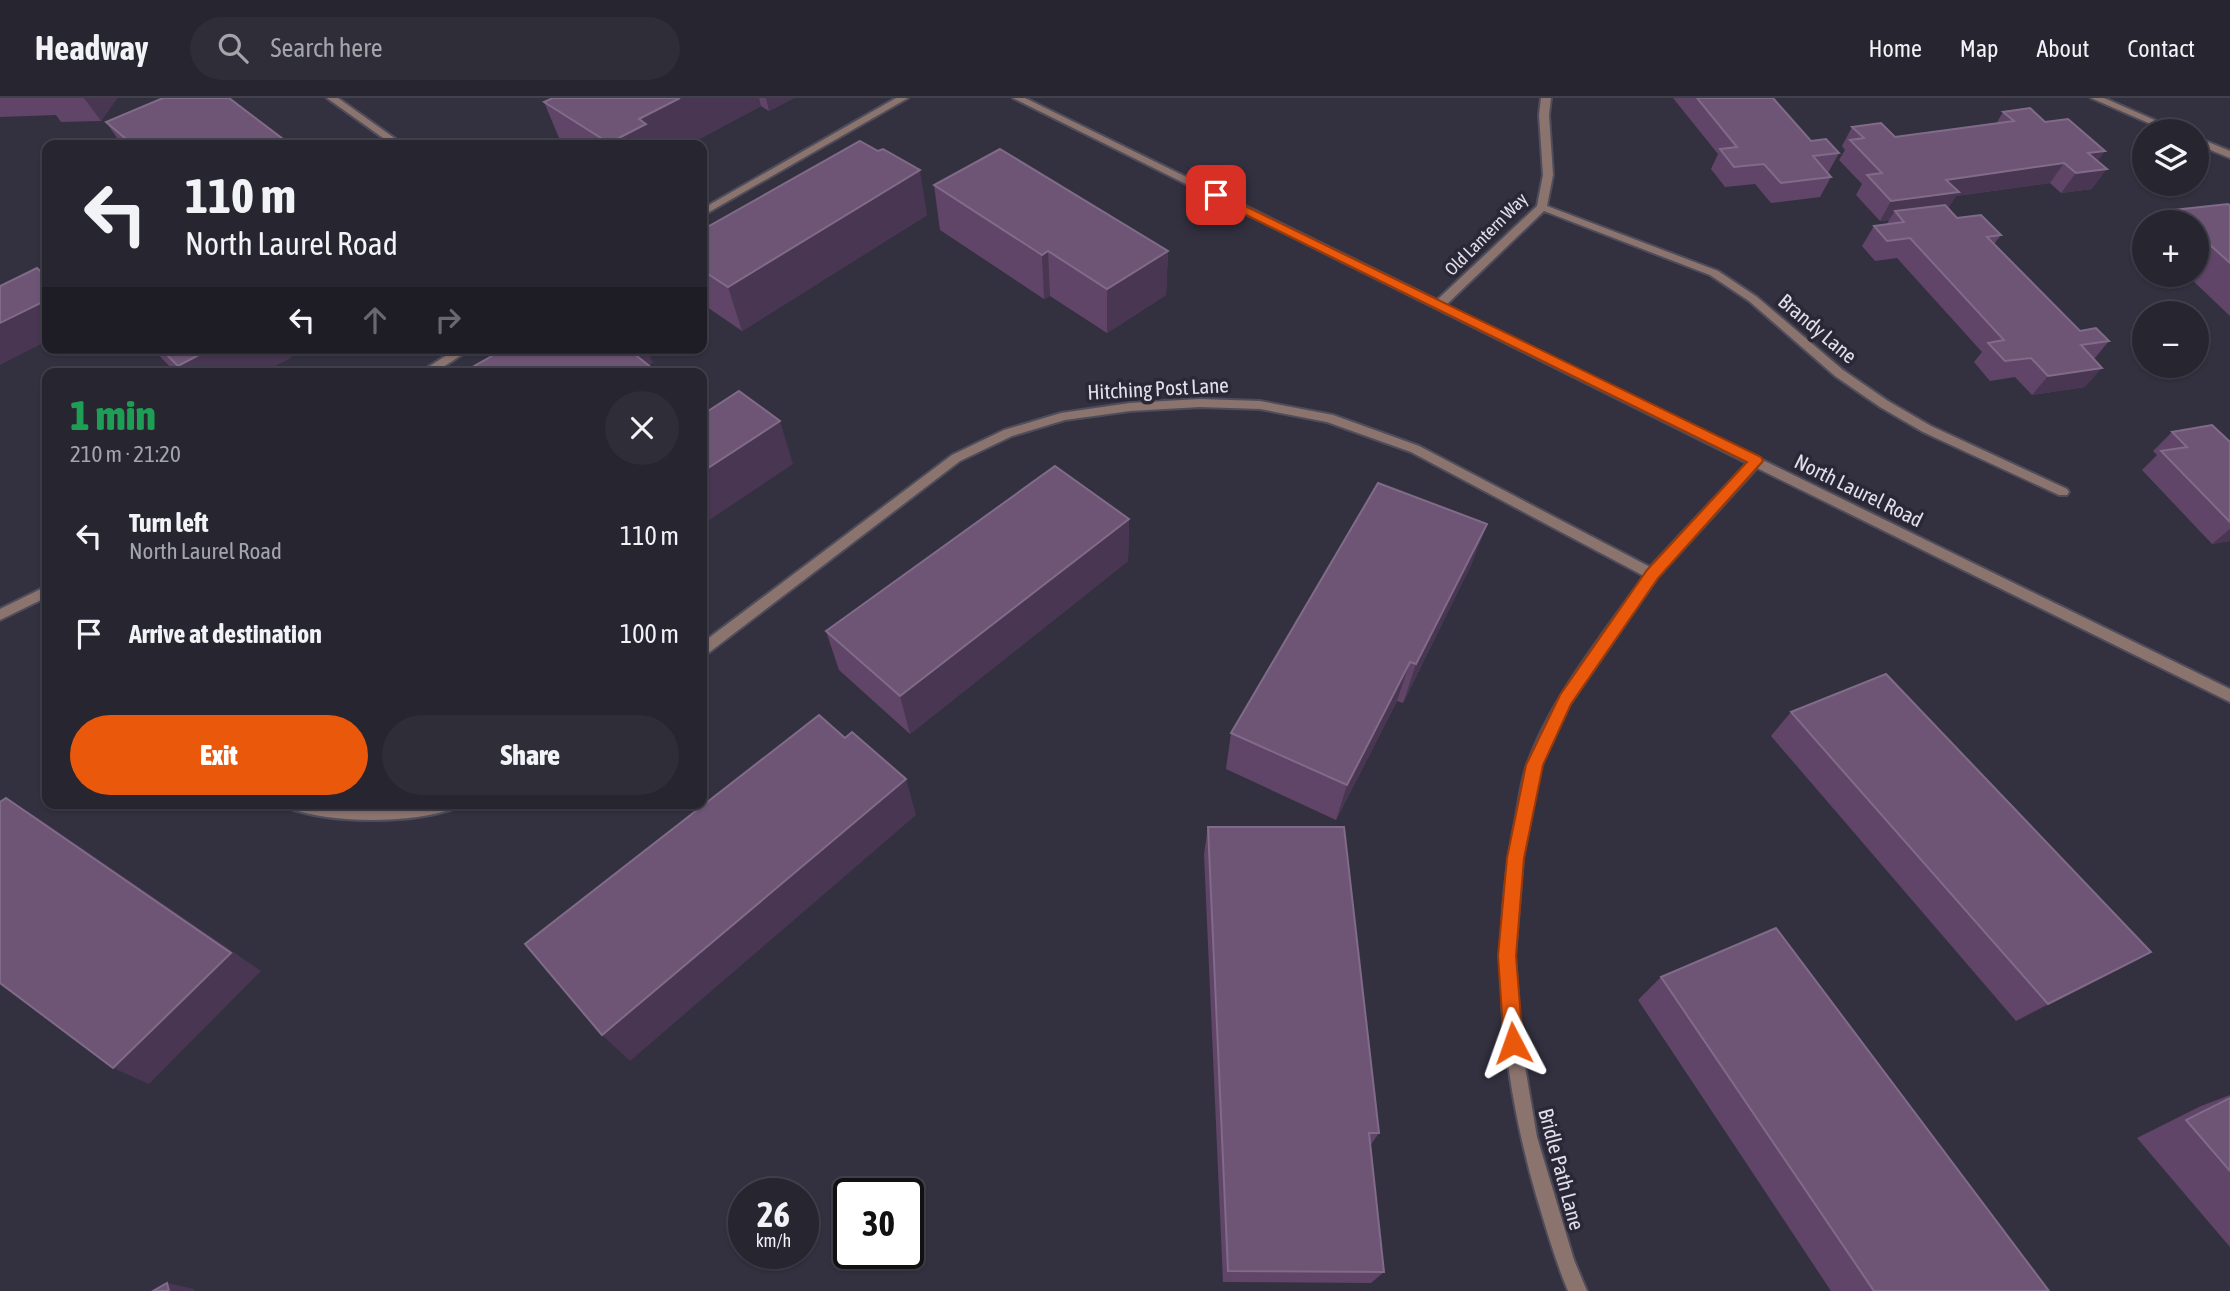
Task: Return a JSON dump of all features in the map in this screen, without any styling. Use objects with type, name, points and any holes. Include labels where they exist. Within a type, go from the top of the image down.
[{"type":"street","points":[[332,98],[392,140]]},
{"type":"street","points":[[707,210],[903,98]]},
{"type":"street","name":"North Laurel Road","points":[[1018,98],[2230,696]]},
{"type":"street","name":"Old Lantern Way","points":[[1439,305],[1542,207],[1548,175],[1544,116],[1546,98]]},
{"type":"street","points":[[2096,98],[2146,119]]},
{"type":"street","points":[[2209,146],[2230,155]]},
{"type":"street","name":"Brandy Lane","points":[[1542,207],[1714,273],[1753,299],[1839,373],[1884,404],[1927,429],[2063,492]]},
{"type":"street","points":[[433,368],[457,354]]},
{"type":"street","name":"Hitching Post Lane","points":[[707,646],[956,458],[1008,433],[1065,416],[1130,407],[1200,403],[1260,405],[1329,418],[1415,449],[1652,574]]},
{"type":"street","name":"Bridle Path Lane","points":[[1578,1291],[1564,1262],[1528,1137],[1513,1043],[1507,956],[1515,858],[1534,765],[1565,700],[1652,574],[1756,461]]},
{"type":"street","points":[[0,615],[42,594]]},
{"type":"street","points":[[358,809],[418,809]]},
{"type":"building","points":[[163,98],[229,98],[284,140],[127,140],[106,122]]},
{"type":"building","points":[[553,98],[680,98],[639,119],[646,124],[615,140],[604,140],[544,102]]},
{"type":"building","points":[[1697,98],[1773,98],[1811,141],[1826,139],[1839,153],[1813,156],[1831,177],[1781,183],[1764,164],[1734,167],[1720,149],[1737,147]]},
{"type":"building","points":[[2030,108],[2045,122],[2068,119],[2105,151],[2088,153],[2107,169],[2076,173],[2064,163],[1946,180],[1959,192],[1891,201],[1867,175],[1882,173],[1850,140],[1864,138],[1852,127],[1881,123],[1895,137],[2014,121],[2003,112]]},
{"type":"building","points":[[860,141],[878,151],[883,149],[920,170],[728,287],[707,273],[707,227]]},
{"type":"building","points":[[1000,149],[1168,251],[1107,289],[1048,251],[1042,255],[934,185]]},
{"type":"building","points":[[2228,204],[2230,263],[2209,244],[2209,210],[2173,210]]},
{"type":"building","points":[[1945,205],[1957,218],[1981,215],[2001,235],[1987,237],[2080,331],[2096,328],[2109,341],[2081,345],[2102,368],[2048,376],[2031,358],[2005,361],[1988,343],[2004,340],[1910,238],[1887,241],[1874,226],[1904,222],[1895,211]]},
{"type":"building","points":[[37,268],[42,272],[42,302],[0,323],[0,286]]},
{"type":"building","points":[[166,354],[201,354],[178,366]]},
{"type":"building","points":[[495,354],[634,354],[652,368],[471,368]]},
{"type":"building","points":[[739,391],[780,421],[707,469],[707,412]]},
{"type":"building","points":[[2212,425],[2230,442],[2230,522],[2161,451],[2187,447],[2172,432]]},
{"type":"building","points":[[1055,466],[1129,519],[900,696],[826,631]]},
{"type":"building","points":[[1378,483],[1487,524],[1416,664],[1410,662],[1347,785],[1231,733]]},
{"type":"building","points":[[1886,674],[2151,952],[2048,1004],[1791,712]]},
{"type":"building","points":[[819,715],[845,738],[852,732],[906,779],[602,1035],[525,944],[698,809],[707,809],[707,802]]},
{"type":"building","points":[[6,798],[231,953],[113,1068],[0,983],[0,802]]},
{"type":"building","points":[[1208,827],[1344,827],[1379,1133],[1369,1133],[1384,1272],[1228,1271]]},
{"type":"building","points":[[1776,928],[2049,1291],[1874,1291],[1661,977]]},
{"type":"building","points":[[2230,1098],[2230,1171],[2186,1120]]},
{"type":"building","points":[[167,1283],[169,1291],[153,1291]]},
{"type":"route","points":[[1216,195],[1756,461],[1652,574],[1565,700],[1534,765],[1515,858],[1507,956],[1513,1043]]}]
